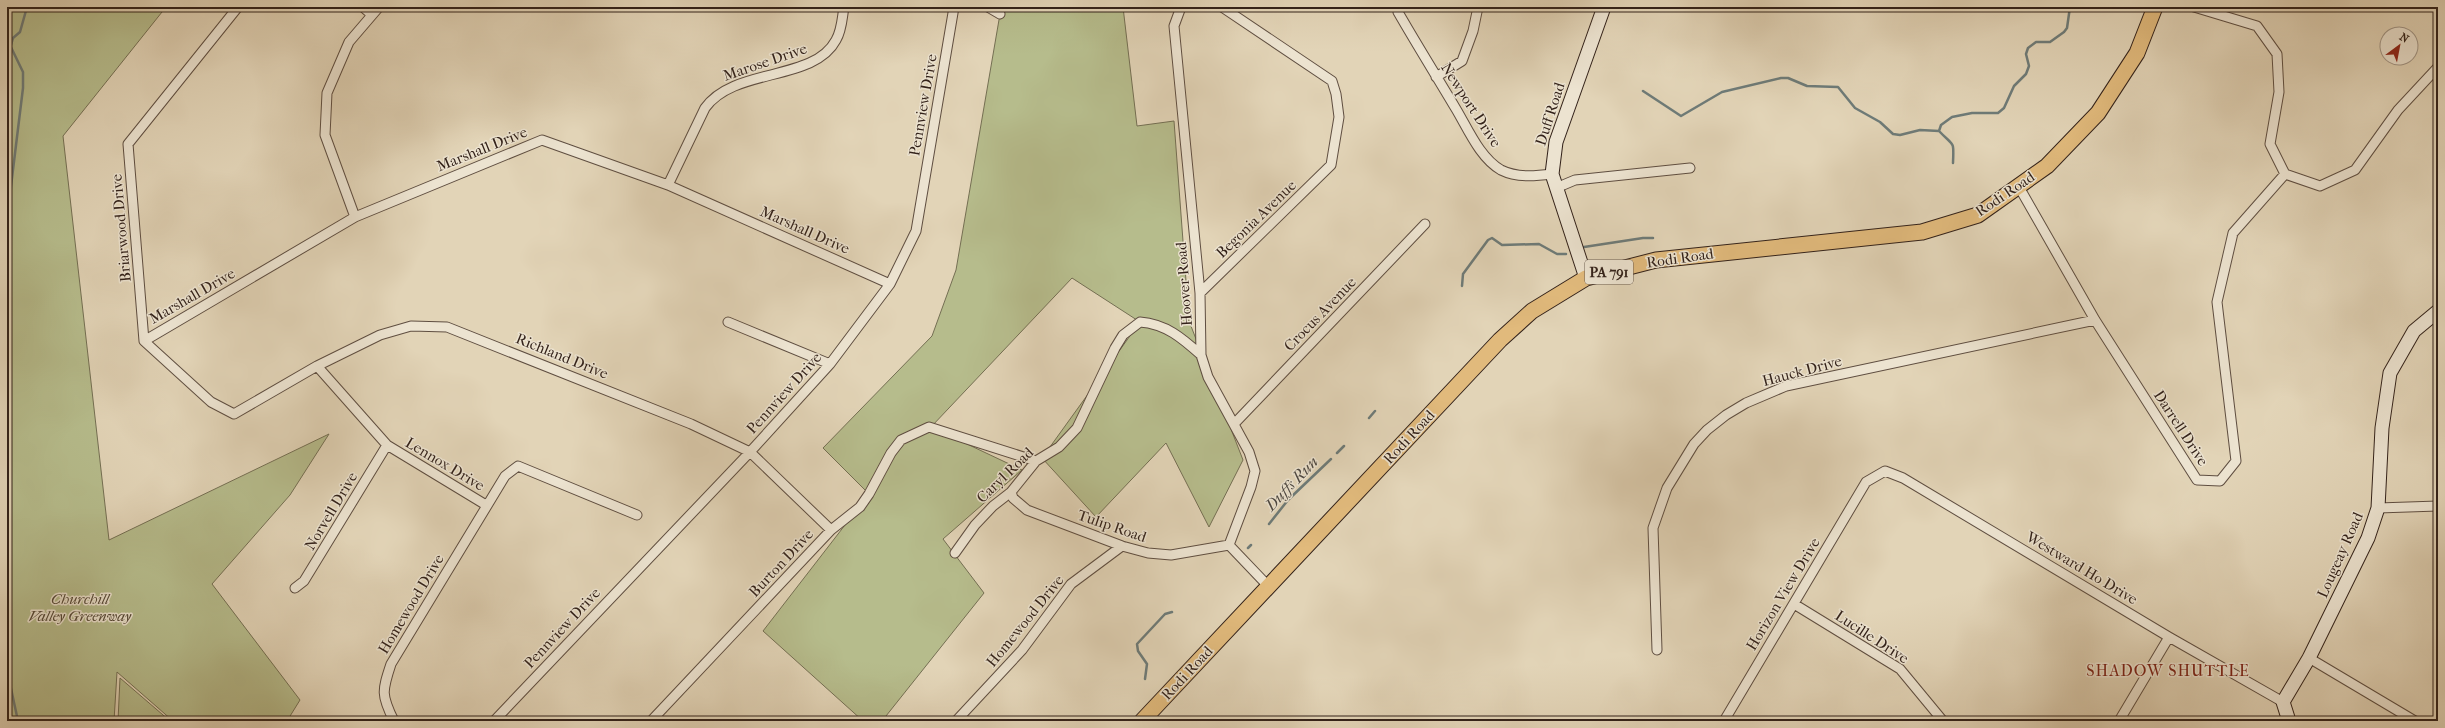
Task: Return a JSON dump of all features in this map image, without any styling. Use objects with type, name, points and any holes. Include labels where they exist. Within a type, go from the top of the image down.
[{"type":"main road","name":"Rodi Road","points":[[1142,721],[1269,588],[1500,340],[1532,311],[1586,278],[1656,260],[1922,232],[1978,215],[2047,166],[2098,113],[2137,54],[2155,7]]},
{"type":"street","name":"Briarwood Drive","points":[[144,341],[128,144],[238,7]]},
{"type":"street","points":[[363,7],[371,14]]},
{"type":"street","points":[[354,217],[325,135],[327,93],[349,42],[378,7]]},
{"type":"street","name":"Marose Drive","points":[[668,185],[712,98],[733,86],[821,58],[837,39],[844,7]]},
{"type":"street","name":"Pennview Drive","points":[[494,721],[750,452],[830,364],[890,284],[916,231],[954,7]]},
{"type":"street","points":[[988,7],[1000,14]]},
{"type":"street","name":"Hoover Road","points":[[1181,7],[1174,26],[1200,293],[1201,354],[1208,377],[1249,452],[1255,471],[1251,487],[1229,545]]},
{"type":"street","name":"Begonia Avenue","points":[[1200,293],[1331,165],[1339,117],[1332,81],[1222,7]]},
{"type":"street","name":"Newport Drive","points":[[1399,7],[1398,12],[1482,151],[1495,165],[1504,171],[1518,175],[1552,174]]},
{"type":"street","points":[[1436,77],[1462,61],[1473,31],[1478,7]]},
{"type":"street","name":"Duff Road","points":[[1586,278],[1552,174],[1556,142],[1604,7]]},
{"type":"street","points":[[2194,7],[2257,26],[2277,54],[2279,92],[2270,144],[2284,174],[2320,186],[2355,170],[2398,110],[2438,67]]},
{"type":"street","name":"Marshall Drive","points":[[144,341],[354,217],[542,140],[668,185],[890,284]]},
{"type":"street","points":[[1556,188],[1574,180],[1690,168]]},
{"type":"street","name":"Darrell Drive","points":[[2019,187],[2095,320],[2197,480],[2220,481],[2236,461],[2217,302],[2233,233],[2284,174]]},
{"type":"street","name":"Crocus Avenue","points":[[1234,424],[1426,224]]},
{"type":"street","name":"Lougeay Road","points":[[2283,702],[2309,658],[2368,538],[2378,508],[2382,428],[2390,373],[2414,332],[2438,312]]},
{"type":"street","name":"Hauck Drive","points":[[1657,650],[1653,528],[1668,488],[1679,467],[1694,444],[1726,415],[1746,403],[1786,386],[2095,320]]},
{"type":"street","points":[[728,322],[830,364]]},
{"type":"street","name":"Caryl Road","points":[[955,553],[975,525],[992,506],[1011,492],[1036,462],[1059,447],[1077,428],[1115,348],[1123,335],[1140,322],[1151,323],[1174,331],[1201,354]]},
{"type":"street","name":"Richland Drive","points":[[144,341],[211,402],[234,414],[318,366],[380,335],[411,326],[447,327],[691,424],[750,452],[831,530]]},
{"type":"street","name":"Lennox Drive","points":[[318,366],[387,445],[486,505],[505,476],[518,466],[637,515]]},
{"type":"street","name":"Burton Drive","points":[[651,721],[831,530],[860,507],[869,494],[891,453],[902,440],[929,426],[1036,462]]},
{"type":"street","name":"Norvell Drive","points":[[295,588],[304,581],[387,445]]},
{"type":"street","name":"Westward Ho Drive","points":[[1866,482],[1885,471],[1903,478],[2169,637],[2283,702]]},
{"type":"street","name":"Horizon View Drive","points":[[1724,721],[1866,482]]},
{"type":"street","name":"Tulip Road","points":[[1011,492],[1013,498],[1027,510],[1122,546],[1148,553],[1171,555],[1229,545]]},
{"type":"street","name":"Homewood Drive","points":[[394,721],[384,701],[384,685],[391,664],[486,505]]},
{"type":"street","points":[[2378,508],[2438,506]]},
{"type":"street","points":[[1229,545],[1269,588]]},
{"type":"street","name":"Homewood Drive","points":[[956,721],[1022,650],[1071,584],[1122,546]]},
{"type":"street","name":"Lucille Drive","points":[[1794,604],[1900,668],[1943,721]]},
{"type":"street","points":[[2119,721],[2169,637]]},
{"type":"street","points":[[2309,658],[2415,721]]},
{"type":"street","points":[[2283,702],[2288,721]]},
{"type":"green space","name":"Churchill Valley Greenway","points":[[7,7],[166,7],[63,136],[109,540],[329,434],[290,495],[212,584],[300,700],[287,721],[173,721],[117,672],[114,721],[7,721]]},
{"type":"green space","points":[[1004,7],[1123,7],[1137,126],[1174,121],[1189,321],[1243,460],[1209,527],[1166,443],[1096,517],[1042,458],[1140,322],[1072,278],[931,427],[1022,470],[943,539],[984,593],[882,721],[863,721],[763,631],[869,494],[823,448],[932,336],[956,270],[1000,14]]},
{"type":"green space","points":[[120,678],[170,721],[118,721]]},
{"type":"waterway","points":[[11,45],[13,38],[20,32],[27,7]]},
{"type":"waterway","name":"Duffs Run","points":[[1953,163],[1953,147],[1952,144],[1939,131],[1941,125],[1952,117],[1972,113],[1998,113],[2004,108],[2014,86],[2026,74],[2029,66],[2026,54],[2028,48],[2036,42],[2050,42],[2064,32],[2067,28],[2070,7]]},
{"type":"waterway","points":[[7,39],[23,72],[23,88],[11,186],[7,242]]},
{"type":"waterway","points":[[1643,91],[1681,116],[1722,92],[1781,78],[1788,78],[1807,86],[1838,87],[1855,108],[1880,122],[1893,134],[1900,135],[1920,130],[1939,131]]},
{"type":"waterway","name":"Duffs Run","points":[[1462,286],[1463,274],[1488,240],[1492,238],[1502,245],[1539,244],[1557,254],[1566,254]]},
{"type":"waterway","name":"Duffs Run","points":[[1584,247],[1643,238],[1653,238]]},
{"type":"waterway","points":[[7,298],[7,311]]},
{"type":"waterway","name":"Duffs Run","points":[[1369,418],[1375,411]]},
{"type":"waterway","name":"Duffs Run","points":[[1337,453],[1344,446]]},
{"type":"waterway","name":"Duffs Run","points":[[1269,524],[1288,500],[1331,459]]},
{"type":"waterway","name":"Duffs Run","points":[[1248,548],[1251,545]]},
{"type":"waterway","name":"Duffs Run","points":[[1145,679],[1147,664],[1138,651],[1137,644],[1165,614],[1172,612]]},
{"type":"waterway","points":[[7,670],[18,721]]},
{"type":"district","name":"SHADOW SHUTTLE","points":[[2168,670]]}]
